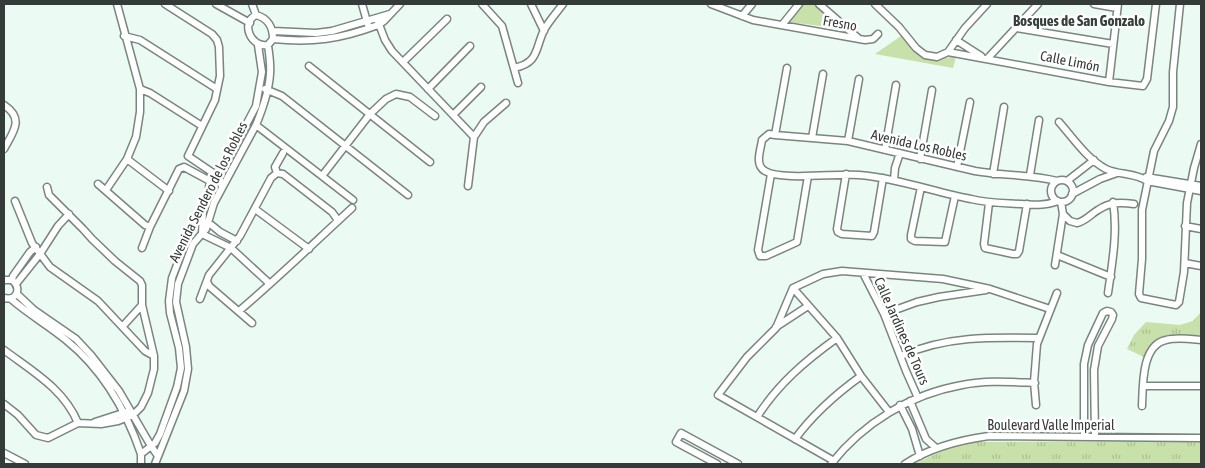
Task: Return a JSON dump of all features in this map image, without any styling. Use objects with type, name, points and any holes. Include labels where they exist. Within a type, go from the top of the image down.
[{"type":"street","points":[[106,190],[127,159],[136,137],[139,122],[140,89],[124,36],[117,4]]},
{"type":"street","points":[[165,4],[212,34],[216,40],[220,56],[220,76],[215,100],[188,153],[190,158],[219,177],[222,187]]},
{"type":"street","points":[[216,4],[250,23]]},
{"type":"street","points":[[252,4],[256,15],[270,25],[273,31],[273,39],[268,45],[258,45],[250,35],[250,23],[256,15]]},
{"type":"street","points":[[362,4],[368,25]]},
{"type":"street","points":[[273,39],[316,41],[333,38],[377,22],[390,14],[400,4]]},
{"type":"street","points":[[482,4],[502,26],[518,83]]},
{"type":"street","points":[[531,4],[544,31]]},
{"type":"street","points":[[514,68],[524,66],[532,61],[544,31],[563,4]]},
{"type":"street","name":"Fresno","points":[[711,4],[753,20],[859,39],[870,40],[878,34]]},
{"type":"street","points":[[742,16],[752,4]]},
{"type":"street","points":[[782,25],[799,4]]},
{"type":"street","points":[[821,4],[859,39]]},
{"type":"street","name":"Calle Limón","points":[[875,4],[924,55],[937,57],[948,52],[1139,86],[1143,86],[1147,79],[1156,4]]},
{"type":"street","points":[[948,52],[965,28],[986,4]]},
{"type":"street","points":[[985,58],[1038,4]]},
{"type":"street","points":[[1094,4],[1118,6],[1109,82]]},
{"type":"street","points":[[1180,4],[1172,77],[1173,107],[1154,151],[1146,179],[1142,215],[1143,251],[1139,297],[1178,304],[1185,263],[1185,226],[1190,186],[1201,144]]},
{"type":"street","points":[[403,62],[447,19]]},
{"type":"street","points":[[377,22],[392,51],[474,136]]},
{"type":"street","points":[[273,31],[316,33],[368,25]]},
{"type":"street","points":[[1016,28],[1113,44]]},
{"type":"street","points":[[316,33],[316,41]]},
{"type":"street","points":[[124,36],[140,40],[217,89]]},
{"type":"street","name":"Calle Limón","points":[[956,40],[985,58]]},
{"type":"street","name":"Avenida Sendero de los Robles","points":[[140,454],[155,443],[160,434],[177,387],[181,368],[179,348],[170,313],[170,284],[188,236],[203,208],[208,195],[210,181],[228,159],[256,106],[260,88],[261,58],[258,45]]},
{"type":"street","name":"Avenida Sendero de los Robles","points":[[155,464],[184,391],[188,369],[186,347],[176,302],[176,291],[188,254],[209,224],[214,203],[256,125],[268,89],[270,73],[268,45]]},
{"type":"street","points":[[428,89],[470,46]]},
{"type":"street","points":[[309,66],[430,162]]},
{"type":"street","points":[[787,68],[775,134],[769,134],[762,140],[760,167],[771,174],[808,176],[846,174],[883,178],[989,203],[1046,205],[1069,199],[1072,194],[1100,179],[1117,173]]},
{"type":"street","points":[[812,138],[823,74]]},
{"type":"street","points":[[848,141],[859,79]]},
{"type":"street","points":[[885,150],[896,85]]},
{"type":"street","points":[[453,115],[481,86]]},
{"type":"street","points":[[260,88],[268,89],[282,96],[408,196]]},
{"type":"street","points":[[140,89],[150,93],[202,126]]},
{"type":"street","points":[[920,158],[932,90]]},
{"type":"street","points":[[322,176],[370,114],[386,99],[396,94],[403,94],[435,116]]},
{"type":"street","points":[[957,167],[970,102]]},
{"type":"street","points":[[468,186],[474,136],[484,122],[506,103]]},
{"type":"street","points":[[4,106],[14,115],[16,124],[4,149]]},
{"type":"street","points":[[993,174],[1004,107]]},
{"type":"street","points":[[1030,175],[1039,120]]},
{"type":"street","points":[[1059,122],[1094,160],[1107,169],[1146,179],[1201,186]]},
{"type":"street","points":[[256,125],[353,200]]},
{"type":"street","name":"Avenida Los Robles","points":[[775,134],[848,141],[993,174],[1030,175],[1057,181]]},
{"type":"street","points":[[277,173],[275,167],[283,153]]},
{"type":"street","points":[[894,180],[895,168],[900,153]]},
{"type":"street","points":[[127,159],[169,191]]},
{"type":"street","points":[[1094,160],[1067,181],[1057,181],[1052,186],[1051,193],[1059,202],[1063,214],[1070,221],[1077,223],[1114,202],[1134,204]]},
{"type":"street","points":[[196,173],[200,165]]},
{"type":"street","points":[[142,248],[150,227],[181,168],[184,167],[210,181]]},
{"type":"street","points":[[200,299],[209,275],[237,241],[271,178],[277,173],[283,174],[290,179],[332,212],[337,219]]},
{"type":"street","points":[[771,174],[758,250],[760,256],[766,256],[797,242],[808,176]]},
{"type":"street","points":[[846,174],[838,232],[868,236],[872,236],[874,232],[883,178]]},
{"type":"street","points":[[1067,181],[1072,187],[1072,194]]},
{"type":"street","points":[[98,184],[145,225],[150,227]]},
{"type":"street","points":[[1190,186],[1201,192]]},
{"type":"street","points":[[4,404],[18,415],[36,435],[48,438],[78,423],[93,423],[128,414],[141,407],[153,378],[154,356],[142,305],[140,281],[92,239],[50,195],[47,187]]},
{"type":"street","points":[[920,187],[911,236],[915,241],[945,242],[955,196]]},
{"type":"street","points":[[15,201],[34,248],[50,267],[98,301],[145,351],[154,356]]},
{"type":"street","points":[[1108,293],[1114,244],[1114,202]]},
{"type":"street","points":[[989,203],[985,248],[1013,254],[1017,254],[1020,251],[1027,204]]},
{"type":"street","points":[[203,208],[202,234],[231,248],[270,284]]},
{"type":"street","points":[[239,311],[335,225],[337,219],[352,208]]},
{"type":"street","points":[[255,209],[309,249]]},
{"type":"street","points":[[14,282],[40,254],[44,245],[69,214]]},
{"type":"street","points":[[1055,265],[1063,214]]},
{"type":"street","points":[[209,224],[237,241]]},
{"type":"street","points":[[1185,226],[1201,229]]},
{"type":"street","points":[[215,240],[220,232]]},
{"type":"street","points":[[14,282],[34,248],[44,245]]},
{"type":"street","points":[[1057,254],[1110,277]]},
{"type":"street","points":[[1185,263],[1201,266]]},
{"type":"street","points":[[776,328],[793,288],[823,274],[842,270],[943,280],[990,290],[1050,310]]},
{"type":"street","name":"Calle Jardines de Tours","points":[[863,273],[884,314],[918,398]]},
{"type":"street","points":[[4,279],[14,282],[18,288],[17,294]]},
{"type":"street","points":[[207,281],[209,286],[252,323]]},
{"type":"street","points":[[793,288],[837,338],[861,376],[890,412]]},
{"type":"street","points":[[884,314],[917,302],[939,297],[990,290]]},
{"type":"street","points":[[1036,405],[1034,383],[1039,338],[1057,292]]},
{"type":"street","points":[[7,298],[17,294]]},
{"type":"street","points":[[17,294],[34,310],[76,339],[107,374],[128,414],[140,454],[141,464]]},
{"type":"street","points":[[7,298],[80,352],[103,378],[158,456]]},
{"type":"street","points":[[123,326],[142,305]]},
{"type":"street","points":[[808,306],[776,328],[748,357],[718,395],[833,462],[853,440],[900,405],[942,389],[963,384],[982,382],[1034,383]]},
{"type":"street","points":[[1084,436],[1085,356],[1091,336],[1103,313],[1107,311],[1113,315],[1098,346],[1094,370],[1095,437]]},
{"type":"street","points":[[901,356],[917,349],[958,339],[981,337],[1039,338]]},
{"type":"street","points":[[757,417],[769,399],[798,368],[837,338]]},
{"type":"street","points":[[1142,406],[1146,362],[1158,343],[1166,340],[1201,340]]},
{"type":"street","points":[[4,351],[41,376],[61,396],[73,412],[78,423]]},
{"type":"street","points":[[795,439],[807,422],[820,409],[861,376]]},
{"type":"street","points":[[1143,386],[1201,386]]},
{"type":"street","points":[[910,402],[926,439],[936,448]]},
{"type":"street","points":[[900,405],[912,429],[920,456]]},
{"type":"street","points":[[717,464],[676,442],[681,433],[738,464]]},
{"type":"street","points":[[135,437],[160,434]]},
{"type":"street","name":"Boulevard Valle Imperial","points":[[905,464],[936,448],[954,442],[989,436],[1201,438]]},
{"type":"street","points":[[4,453],[25,464]]},
{"type":"green space","points":[[803,4],[813,4],[844,29],[789,22]]},
{"type":"green space","points":[[901,36],[916,51],[930,59],[938,60],[956,57],[953,68],[875,54]]},
{"type":"green space","points":[[1201,312],[1201,335],[1175,335],[1161,338],[1149,348],[1144,357],[1127,349],[1134,335],[1146,322],[1180,325],[1193,321]]},
{"type":"green space","points":[[1201,441],[1201,464],[914,464],[951,447],[978,442]]},
{"type":"district","name":"Bosques de San Gonzalo","points":[[1079,21]]}]
